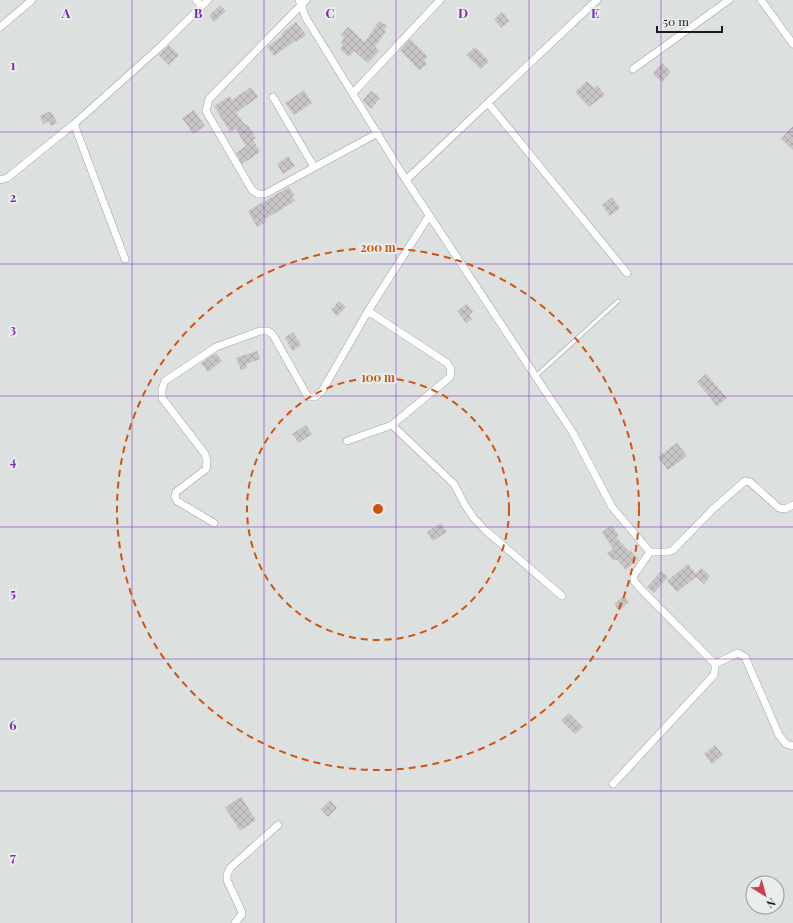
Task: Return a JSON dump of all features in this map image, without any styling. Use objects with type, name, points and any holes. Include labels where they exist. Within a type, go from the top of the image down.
[{"type":"street","points":[[0,27],[32,0]]},
{"type":"street","points":[[196,0],[202,6]]},
{"type":"street","points":[[0,180],[7,178],[74,124],[161,46],[208,0]]},
{"type":"street","points":[[353,93],[440,0]]},
{"type":"street","points":[[406,180],[597,0]]},
{"type":"street","points":[[633,69],[729,0]]},
{"type":"street","points":[[761,0],[793,44]]},
{"type":"street","points":[[302,2],[306,18],[406,180],[573,433],[612,508],[650,552],[668,552],[673,550],[713,509],[745,481],[750,482],[779,508],[785,509],[793,505]]},
{"type":"street","points":[[302,2],[209,99],[206,111],[252,190],[258,194],[265,194],[378,133]]},
{"type":"street","points":[[274,97],[314,167]]},
{"type":"street","points":[[488,103],[627,273]]},
{"type":"street","points":[[74,124],[125,259]]},
{"type":"street","points":[[214,523],[177,501],[175,497],[176,492],[206,469],[207,461],[205,454],[162,398],[162,389],[165,381],[216,347],[260,331],[268,331],[273,335],[308,397],[314,397],[322,391],[368,311],[429,216]]},
{"type":"street","points":[[347,441],[392,425],[450,376],[451,368],[447,362],[368,311]]},
{"type":"street","points":[[392,425],[454,484],[473,517],[485,530],[562,596]]},
{"type":"street","points":[[613,784],[714,675],[715,669],[715,664],[634,581],[634,575],[650,552]]},
{"type":"street","points":[[715,664],[738,653],[745,658],[779,735],[786,744],[793,746]]},
{"type":"street","points":[[235,923],[242,914],[227,880],[227,875],[230,868],[278,825]]},
{"type":"lane","points":[[536,377],[618,302]]},
{"type":"building","points":[[220,5],[226,11],[214,22],[209,16]]},
{"type":"building","points":[[502,12],[509,21],[501,28],[494,19]]},
{"type":"building","points":[[379,21],[387,26],[384,30],[386,31],[375,47],[379,51],[368,63],[354,51],[349,57],[340,49],[343,45],[341,43],[344,38],[341,35],[348,27],[365,42]]},
{"type":"building","points":[[296,22],[306,35],[274,56],[267,47],[283,35],[282,33]]},
{"type":"building","points":[[410,39],[428,57],[424,60],[427,64],[419,70],[400,50]]},
{"type":"building","points":[[169,45],[179,55],[169,65],[159,55]]},
{"type":"building","points":[[475,47],[489,61],[481,69],[466,55]]},
{"type":"building","points":[[662,63],[671,72],[662,82],[653,74]]},
{"type":"building","points":[[587,81],[594,88],[597,85],[605,95],[589,107],[575,92]]},
{"type":"building","points":[[251,87],[258,97],[236,113],[245,125],[247,124],[256,138],[253,140],[260,152],[242,164],[236,153],[246,146],[236,129],[230,132],[214,106],[230,96],[232,100]]},
{"type":"building","points":[[304,90],[312,103],[294,115],[285,103]]},
{"type":"building","points":[[371,91],[380,98],[371,109],[363,100]]},
{"type":"building","points":[[194,110],[205,126],[193,134],[182,118]]},
{"type":"building","points":[[51,111],[57,123],[51,126],[49,121],[43,124],[40,116]]},
{"type":"building","points":[[793,126],[793,150],[781,139]]},
{"type":"building","points":[[288,156],[295,166],[283,174],[277,164]]},
{"type":"building","points":[[289,187],[294,195],[292,196],[295,201],[265,219],[266,222],[257,227],[248,211]]},
{"type":"building","points":[[612,197],[620,208],[610,216],[602,205]]},
{"type":"building","points":[[339,301],[346,307],[337,316],[331,310]]},
{"type":"building","points":[[467,304],[473,312],[469,315],[472,319],[466,323],[457,311]]},
{"type":"building","points":[[293,332],[301,345],[293,351],[285,338]]},
{"type":"building","points":[[257,351],[260,359],[246,364],[247,368],[241,370],[236,358]]},
{"type":"building","points":[[216,353],[222,361],[208,372],[201,363]]},
{"type":"building","points":[[706,374],[727,398],[717,406],[697,382]]},
{"type":"building","points":[[306,425],[312,434],[299,443],[292,434]]},
{"type":"building","points":[[677,443],[687,456],[668,470],[658,457]]},
{"type":"building","points":[[441,523],[447,532],[433,541],[427,532]]},
{"type":"building","points":[[612,525],[619,536],[616,537],[638,559],[626,570],[616,559],[614,561],[607,553],[613,549],[602,532]]},
{"type":"building","points":[[688,564],[696,574],[701,568],[710,576],[704,584],[696,577],[677,592],[667,581]]},
{"type":"building","points":[[661,571],[668,577],[654,593],[647,587]]},
{"type":"building","points":[[624,596],[629,602],[619,611],[614,604]]},
{"type":"building","points":[[569,713],[583,727],[575,734],[561,720]]},
{"type":"building","points":[[715,745],[723,755],[712,764],[704,754]]},
{"type":"building","points":[[241,797],[256,820],[240,831],[225,807]]},
{"type":"building","points":[[330,800],[337,808],[328,817],[321,809]]}]
